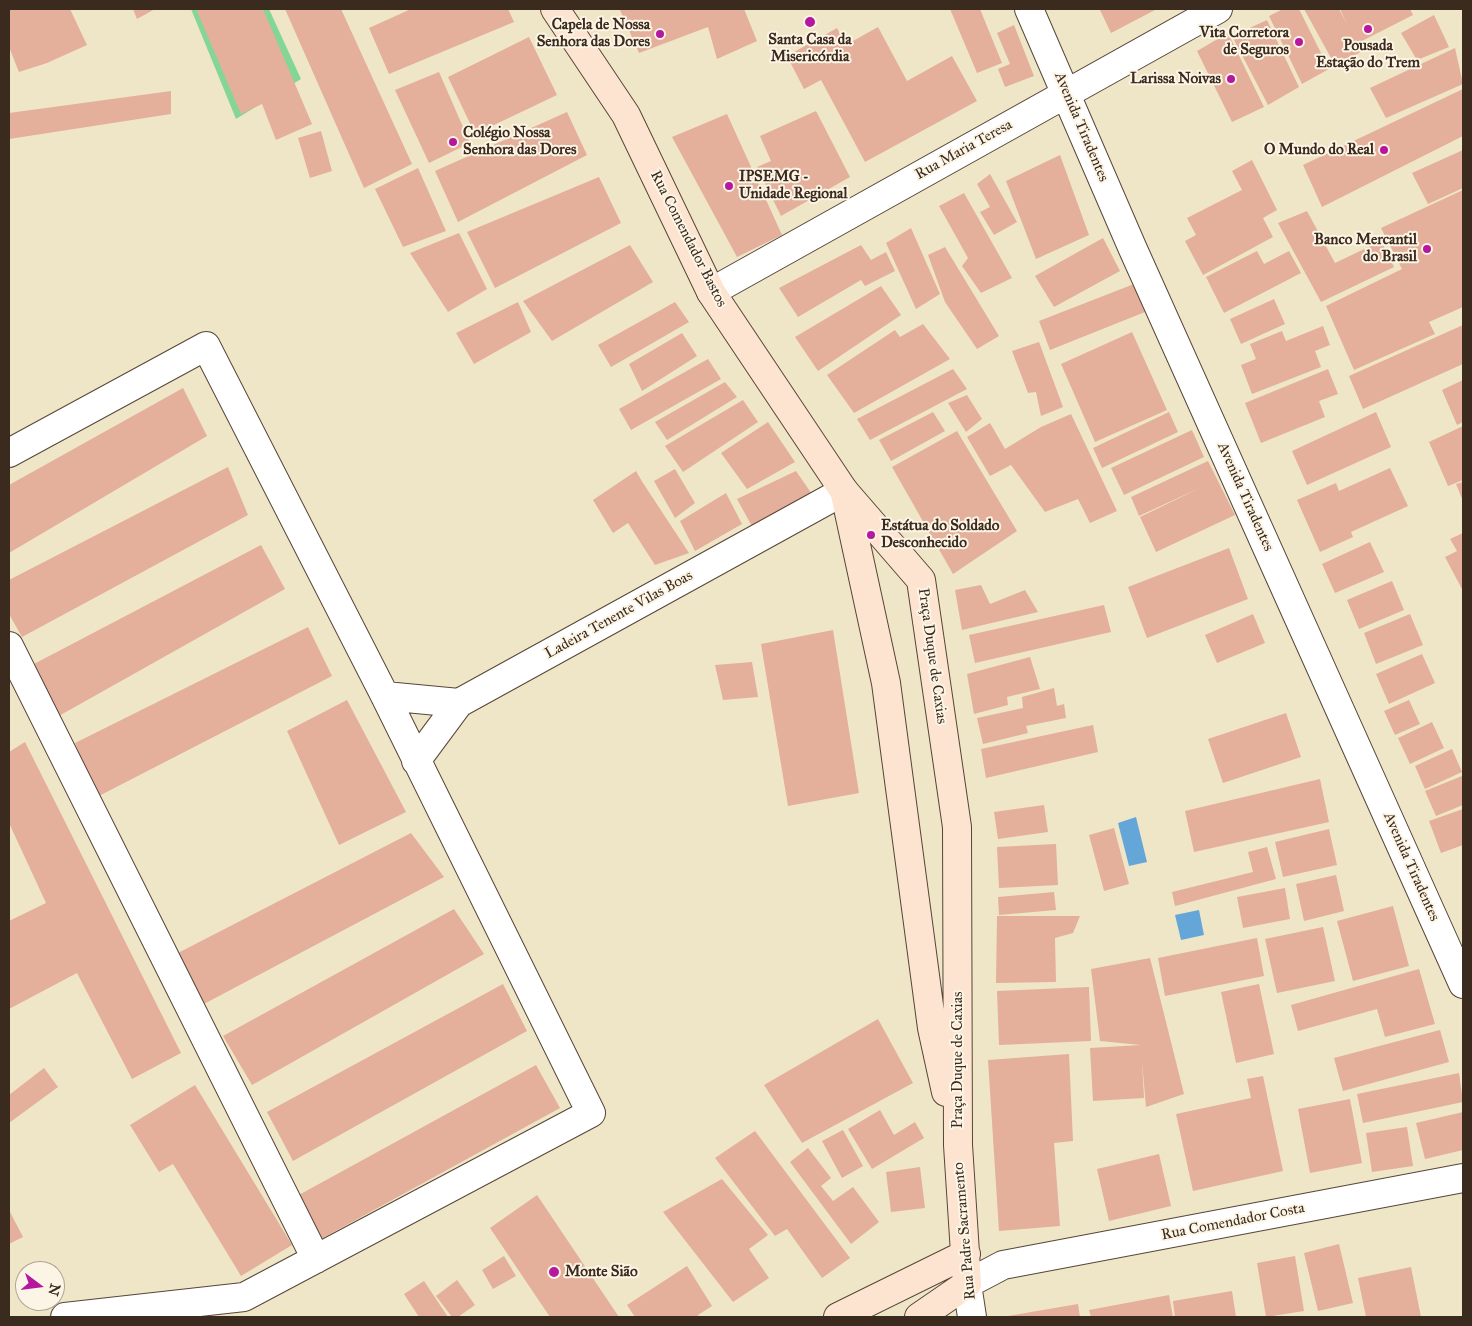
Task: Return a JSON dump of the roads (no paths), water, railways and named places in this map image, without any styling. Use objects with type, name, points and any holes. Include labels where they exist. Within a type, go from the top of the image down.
[{"type":"main road","name":"Rua Comendador Bastos","points":[[555,9],[626,114],[711,292],[844,491]]},
{"type":"main road","name":"Praça Duque de Caxias","points":[[844,491],[921,580],[957,827],[958,1145]]},
{"type":"main road","name":"Praça Duque de Caxias","points":[[844,491],[886,683],[932,1028],[958,1145]]},
{"type":"main road","name":"Rua Padre Sacramento","points":[[958,1145],[967,1284]]},
{"type":"main road","points":[[838,1317],[966,1254]]},
{"type":"main road","points":[[919,1317],[967,1284]]},
{"type":"street","name":"Avenida Tiradentes","points":[[1029,9],[1067,92],[1136,256],[1463,984]]},
{"type":"street","name":"Rua Maria Teresa","points":[[711,292],[1218,9]]},
{"type":"street","points":[[9,453],[206,346],[385,696],[591,1113],[244,1297],[65,1317]]},
{"type":"street","name":"Ladeira Tenente Vilas Boas","points":[[459,703],[844,491]]},
{"type":"street","points":[[9,646],[316,1258]]},
{"type":"street","points":[[385,696],[459,703]]},
{"type":"street","points":[[416,761],[459,703]]},
{"type":"street","name":"Rua Comendador Costa","points":[[967,1284],[1003,1265],[1463,1178]]},
{"type":"street","name":"Rua Comendador Costa","points":[[966,1254],[1003,1265]]},
{"type":"street","name":"Rua Padre Sacramento","points":[[967,1284],[972,1317]]},
{"type":"water","points":[[1136,817],[1147,862],[1129,866],[1118,823]]},
{"type":"water","points":[[1199,910],[1204,935],[1181,940],[1175,915]]},
{"type":"place","name":"Santa Casa da Misericórdia","points":[[810,22]]},
{"type":"place","name":"Pousada Estação do Trem","points":[[1368,29]]},
{"type":"place","name":"Capela de Nossa Senhora das Dores","points":[[660,34]]},
{"type":"place","name":"Vita Corretora de Seguros","points":[[1299,42]]},
{"type":"place","name":"Larissa Noivas","points":[[1231,79]]},
{"type":"place","name":"Colégio Nossa Senhora das Dores","points":[[453,142]]},
{"type":"place","name":"O Mundo do Real","points":[[1384,150]]},
{"type":"place","name":"IPSEMG - Unidade Regional","points":[[729,186]]},
{"type":"place","name":"Banco Mercantil do Brasil","points":[[1427,249]]},
{"type":"place","name":"Estátua do Soldado Desconhecido","points":[[871,535]]},
{"type":"place","name":"Monte Sião","points":[[554,1272]]}]
